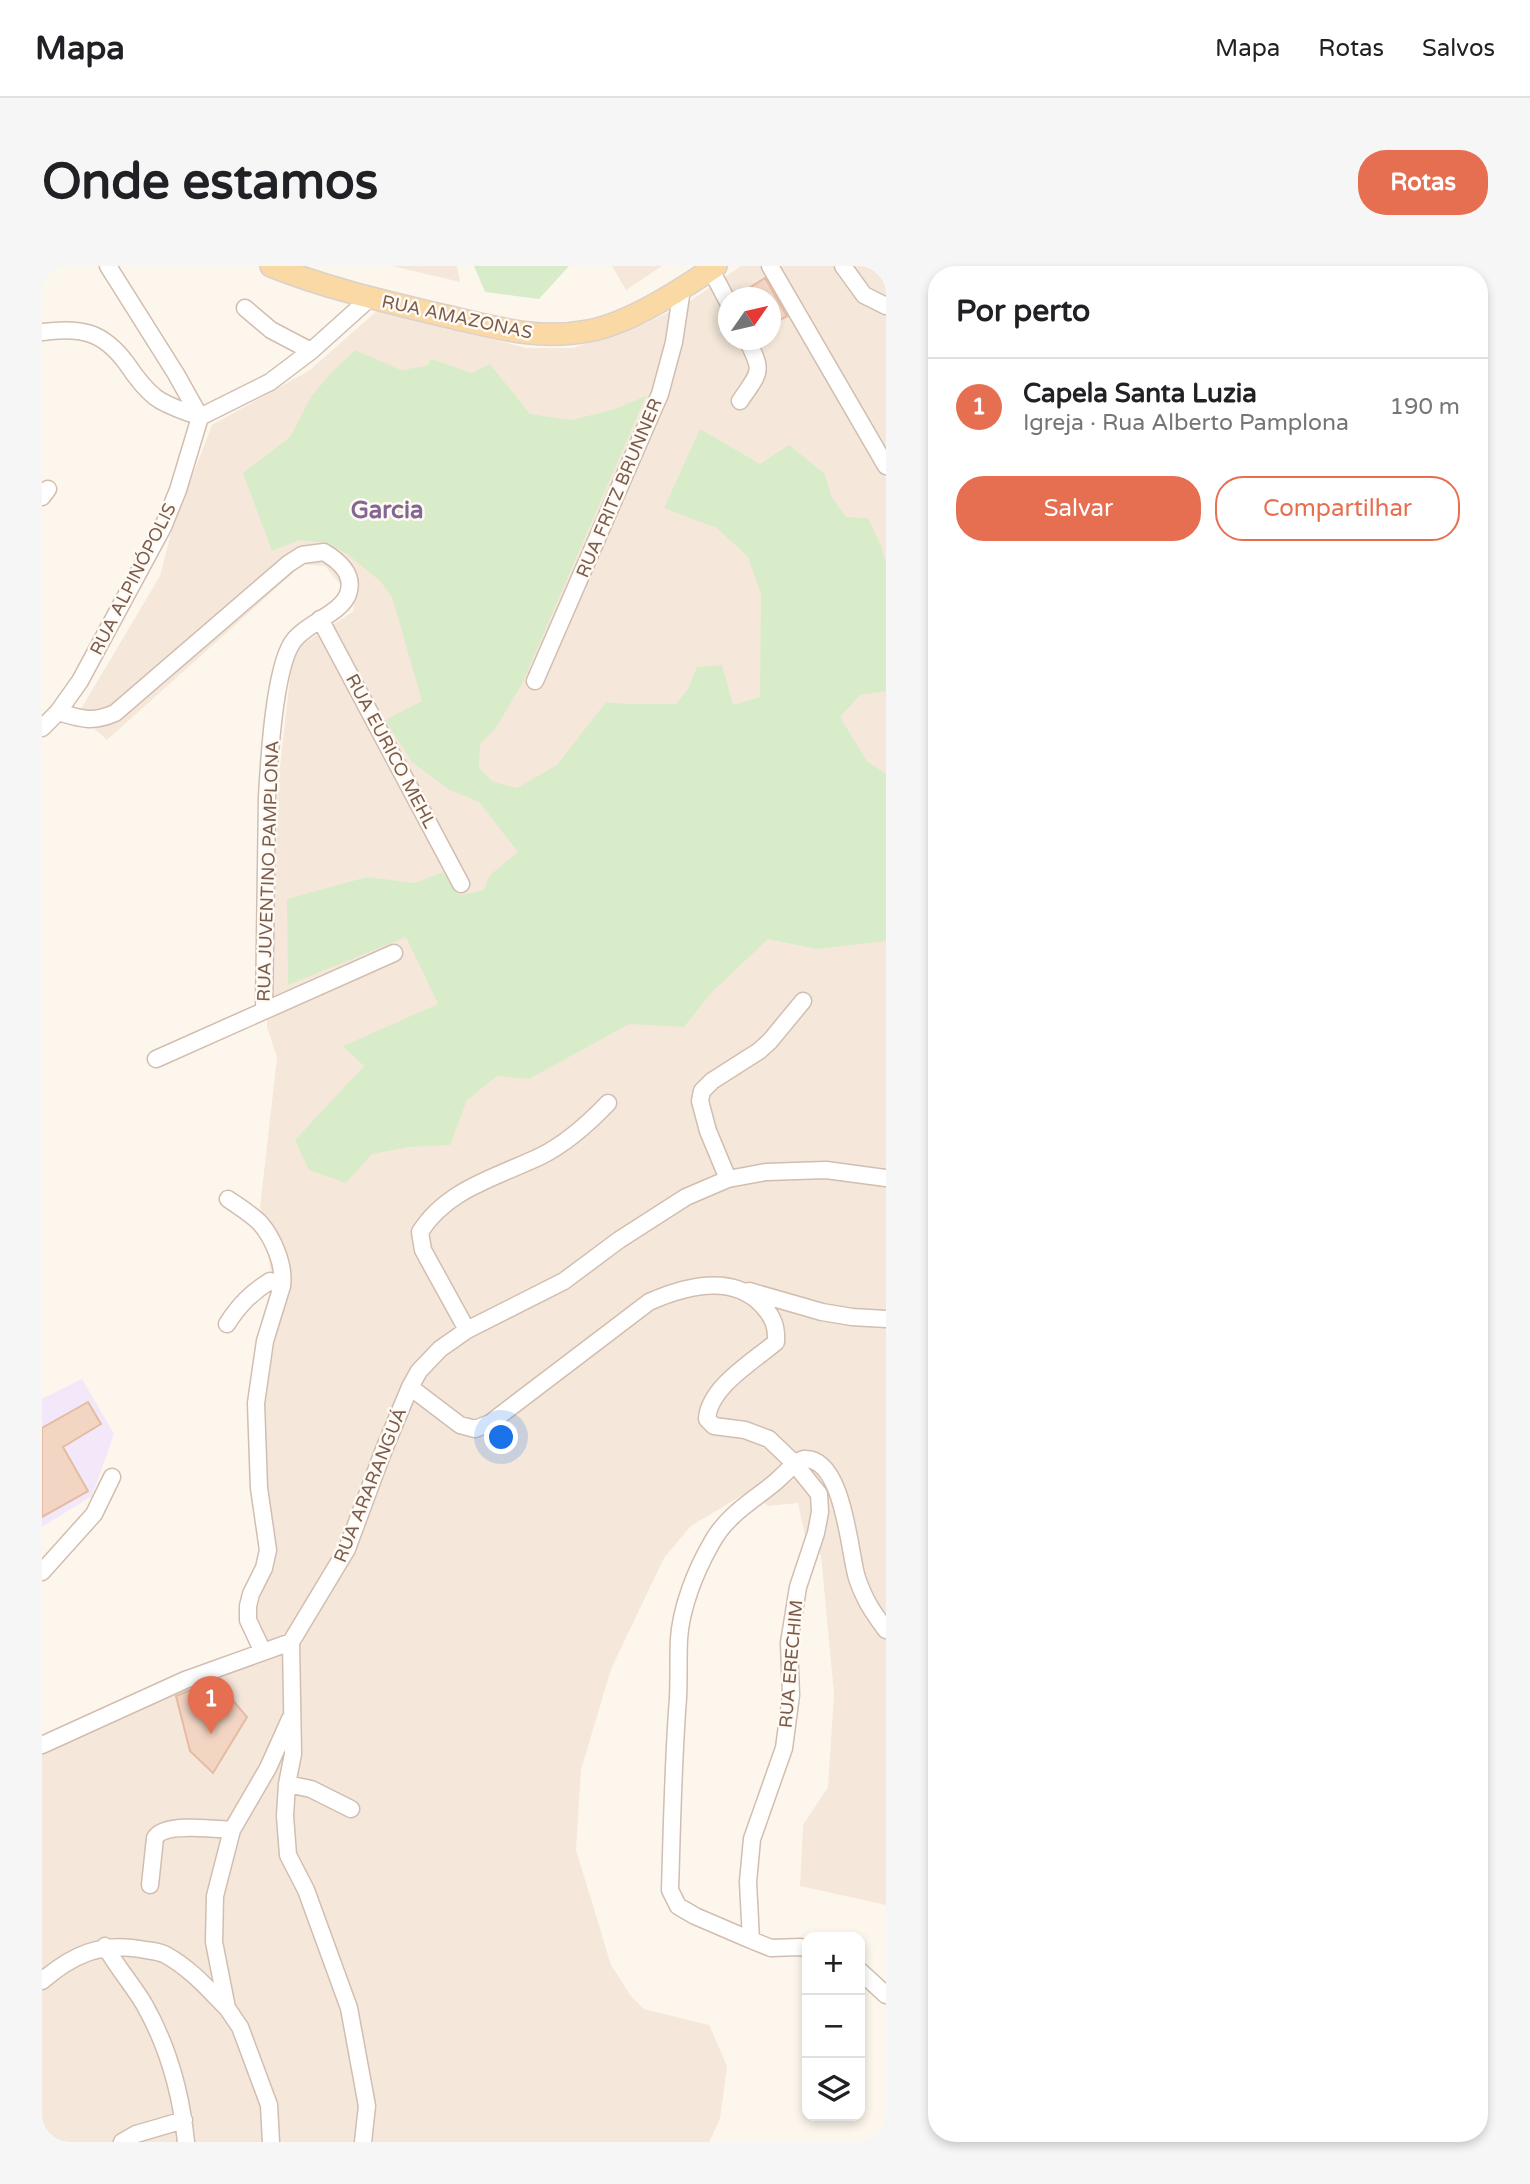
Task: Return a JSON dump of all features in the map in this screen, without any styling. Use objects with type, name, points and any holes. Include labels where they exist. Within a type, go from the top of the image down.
[{"type":"main road","name":"RUA AMAZONAS","points":[[271,266],[370,298],[505,329],[553,336],[591,331],[622,319],[682,289],[714,268]]},
{"type":"street","points":[[108,266],[200,417]]},
{"type":"street","points":[[770,266],[886,466]]},
{"type":"street","points":[[843,266],[864,295],[886,306]]},
{"type":"street","points":[[714,268],[722,287]]},
{"type":"street","name":"RUA FRITZ BRUNNER","points":[[535,681],[660,394],[674,342],[682,289]]},
{"type":"street","points":[[42,332],[86,331],[104,339],[156,398],[200,417],[270,382],[311,351],[370,298]]},
{"type":"street","points":[[244,307],[271,330],[311,351]]},
{"type":"street","points":[[740,401],[760,369],[752,350]]},
{"type":"street","name":"RUA ALPINÓPOLIS","points":[[42,728],[58,712],[80,681],[163,527],[178,490],[200,417]]},
{"type":"street","name":"RUA JUVENTINO PAMPLONA","points":[[58,712],[86,720],[100,720],[115,713],[288,564],[302,555],[324,552],[339,562],[349,578],[348,595],[339,606],[292,643],[279,682],[267,797],[264,1012]]},
{"type":"street","name":"RUA EURICO MEHL","points":[[320,619],[461,884]]},
{"type":"street","points":[[156,1059],[394,953]]},
{"type":"street","points":[[728,1179],[708,1132],[700,1101],[702,1091],[712,1081],[758,1051],[803,1001]]},
{"type":"street","points":[[467,1330],[423,1250],[420,1232],[442,1205],[466,1190],[542,1155],[567,1140],[586,1126],[608,1103]]},
{"type":"street","name":"RUA ARARANGUÁ","points":[[291,1642],[347,1549],[410,1387],[419,1371],[440,1349],[467,1330],[564,1281],[662,1211],[686,1197],[728,1179],[747,1174],[796,1170],[826,1170],[886,1178]]},
{"type":"street","points":[[228,1199],[259,1222],[271,1238],[284,1276],[265,1341],[256,1402],[259,1488],[268,1550],[264,1569],[247,1606],[248,1620],[263,1652]]},
{"type":"street","points":[[227,1324],[252,1292],[270,1281],[282,1286]]},
{"type":"street","points":[[410,1387],[460,1425],[475,1429],[490,1423],[649,1302],[670,1292],[700,1287],[722,1285],[822,1312],[886,1319]]},
{"type":"street","name":"RUA ERECHIM","points":[[740,1289],[757,1300],[769,1314],[776,1330],[776,1342],[731,1378],[708,1409],[707,1419],[714,1426],[745,1430],[769,1439],[794,1463],[819,1494],[820,1512],[808,1562],[798,1587],[789,1643],[791,1695],[784,1748],[752,1839],[748,1882],[751,1940]]},
{"type":"street","points":[[802,1947],[771,1948],[695,1916],[678,1906],[670,1890],[679,1637],[689,1595],[711,1543],[735,1512],[786,1473],[794,1463],[804,1459],[816,1462],[837,1489],[856,1575],[867,1606],[886,1630]]},
{"type":"street","points":[[42,1572],[94,1514],[112,1477]]},
{"type":"street","points":[[42,1745],[185,1681],[291,1642],[293,1755],[285,1816],[288,1855],[306,1890],[349,2008],[367,2106],[363,2142]]},
{"type":"street","points":[[227,2008],[214,1942],[215,1896],[232,1830],[268,1768],[292,1714]]},
{"type":"street","points":[[288,1784],[311,1789],[351,1809]]},
{"type":"street","points":[[150,1885],[155,1838],[158,1833],[164,1830],[201,1828],[232,1830]]},
{"type":"street","points":[[105,1946],[116,1967],[143,2004],[167,2051],[179,2088],[187,2142]]},
{"type":"street","points":[[42,1981],[72,1959],[105,1946],[163,1953],[192,1972],[227,2008],[240,2027],[269,2105],[271,2142]]},
{"type":"street","points":[[865,1976],[886,1995]]},
{"type":"street","points":[[122,2142],[135,2134],[184,2120]]},
{"type":"shaded area","points":[[392,266],[457,266],[460,282]]},
{"type":"shaded area","points":[[612,266],[662,266],[626,290]]},
{"type":"shaded area","points":[[741,266],[886,266],[886,1905],[800,1886],[803,1825],[828,1787],[834,1694],[821,1555],[807,1545],[798,1503],[768,1506],[749,1491],[691,1526],[664,1558],[611,1669],[581,1770],[576,1850],[611,1965],[631,1996],[644,2009],[709,2025],[727,2066],[720,2119],[709,2142],[42,2142],[42,1755],[166,1695],[260,1657],[250,1625],[270,1572],[258,1380],[278,1313],[260,1208],[277,1057],[267,1027],[267,999],[278,785],[293,650],[354,611],[353,600],[325,566],[303,564],[107,740],[78,714],[160,576],[172,529],[212,425],[310,370],[379,309],[526,348],[573,348],[641,325],[683,306]]},
{"type":"shaded area","points":[[82,1379],[114,1434],[92,1496],[42,1527],[42,1399]]},
{"type":"green space","points":[[474,266],[569,266],[539,299],[485,292]]},
{"type":"green space","points":[[355,350],[401,370],[427,366],[431,359],[472,373],[490,364],[530,414],[571,420],[612,410],[646,396],[521,686],[495,729],[480,744],[479,768],[493,782],[517,788],[557,765],[606,702],[676,704],[688,689],[697,667],[722,665],[733,705],[760,697],[761,594],[748,557],[717,528],[664,508],[700,429],[760,464],[789,445],[825,474],[831,496],[846,517],[868,518],[886,563],[886,691],[860,695],[840,717],[867,761],[886,774],[886,941],[816,949],[768,939],[711,993],[684,1027],[629,1024],[529,1079],[497,1076],[467,1100],[450,1145],[408,1147],[372,1154],[346,1183],[309,1170],[295,1140],[364,1066],[343,1046],[438,1004],[406,937],[288,985],[287,899],[367,877],[416,883],[442,872],[460,895],[484,890],[490,875],[518,852],[479,802],[448,789],[412,762],[385,720],[422,701],[392,597],[380,581],[347,554],[327,543],[300,540],[272,551],[243,473],[290,437],[311,397]]},
{"type":"building","points":[[765,278],[770,287],[750,287]]},
{"type":"building","points":[[781,306],[787,316],[781,319]]},
{"type":"building","points":[[88,1402],[101,1424],[63,1447],[88,1491],[42,1517],[42,1428]]},
{"type":"building","points":[[197,1687],[225,1691],[247,1717],[213,1773],[190,1751],[176,1696]]},
{"type":"place","name":"Capela Santa Luzia","points":[[211,1734]]},
{"type":"district","name":"Garcia","points":[[387,510]]}]
